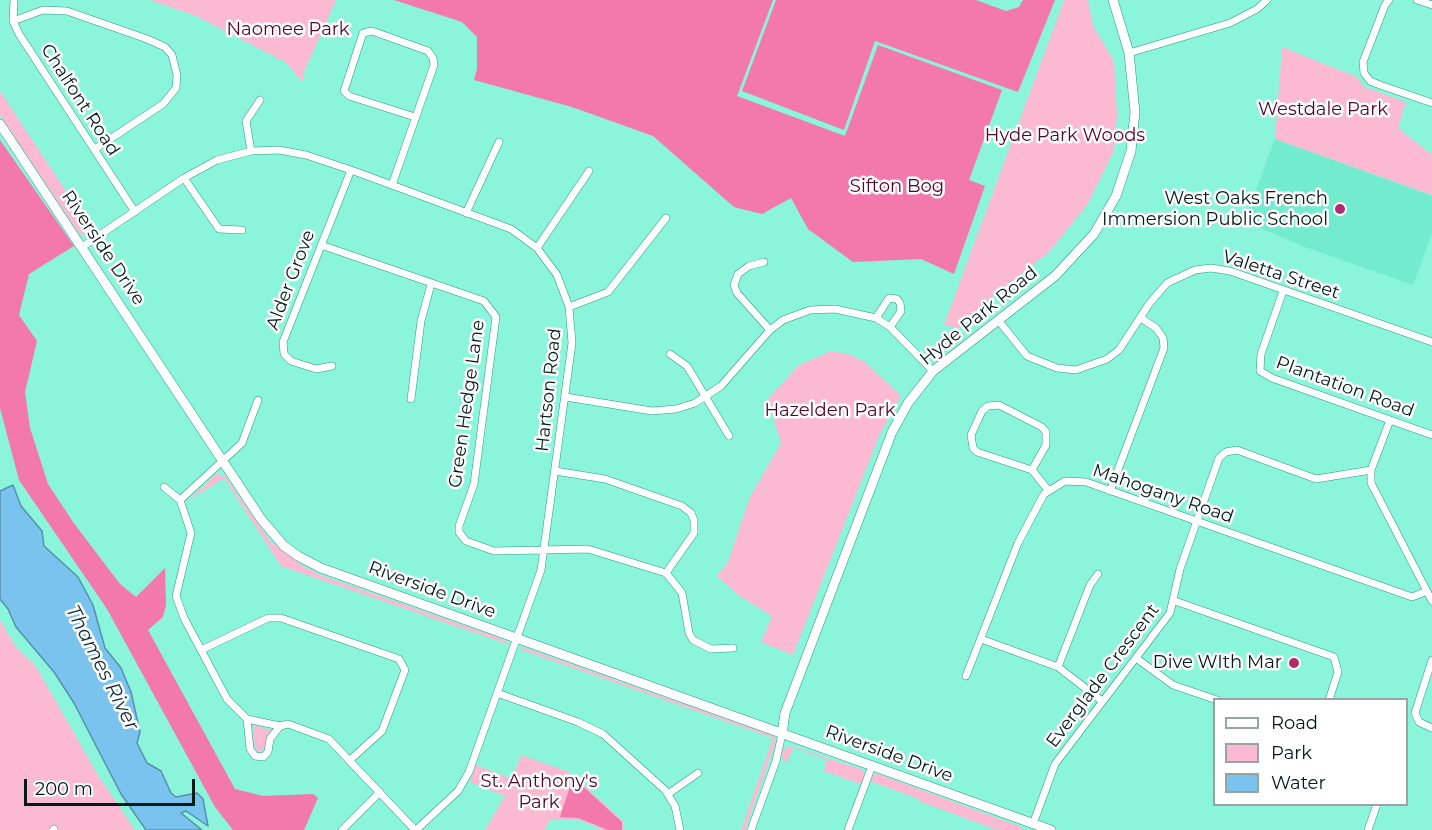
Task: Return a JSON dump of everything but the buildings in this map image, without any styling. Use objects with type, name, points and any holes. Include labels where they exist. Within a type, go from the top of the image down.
[{"type":"main road","name":"Hyde Park Road","points":[[782,734],[785,713],[892,432],[908,403],[933,371],[1055,276],[1094,234],[1116,196],[1128,163],[1134,125],[1134,85],[1129,53],[1113,0]]},
{"type":"main road","name":"Riverside Drive","points":[[0,124],[261,519],[284,546],[298,556],[321,568],[1051,830]]},
{"type":"street","points":[[14,0],[13,21],[44,10],[67,11],[147,39],[165,47],[172,55],[177,75],[176,88],[163,104],[95,149]]},
{"type":"street","points":[[1129,53],[1230,23],[1257,9],[1267,0]]},
{"type":"street","points":[[1389,0],[1363,62],[1364,73],[1370,81],[1432,103]]},
{"type":"street","points":[[1417,0],[1432,5]]},
{"type":"street","name":"Chalfont Road","points":[[13,21],[135,212]]},
{"type":"street","points":[[392,185],[434,65],[433,58],[428,51],[372,31],[363,33],[344,91],[349,96],[415,117]]},
{"type":"street","points":[[250,151],[246,120],[260,100]]},
{"type":"street","points":[[465,213],[499,142]]},
{"type":"street","name":"Hartson Road","points":[[82,247],[184,178],[217,160],[250,151],[279,150],[306,155],[351,170],[511,229],[537,248],[557,275],[569,307],[572,344],[541,570],[469,772],[458,791],[415,830]]},
{"type":"street","name":"Alder Grove","points":[[332,366],[316,369],[291,361],[284,354],[283,342],[351,170]]},
{"type":"street","points":[[537,248],[589,171]]},
{"type":"street","points":[[184,178],[219,229],[242,230]]},
{"type":"street","points":[[569,307],[608,292],[666,218]]},
{"type":"street","name":"Green Hedge Lane","points":[[321,245],[484,301],[496,317],[474,484],[459,532],[466,541],[494,551],[602,552],[666,573]]},
{"type":"street","points":[[764,262],[749,266],[738,274],[734,285],[737,293],[770,330]]},
{"type":"street","name":"Valetta Street","points":[[998,320],[1027,356],[1057,368],[1076,370],[1107,359],[1119,350],[1167,283],[1195,270],[1211,268],[1230,272],[1432,342]]},
{"type":"street","points":[[411,399],[421,321],[431,284]]},
{"type":"street","name":"Plantation Road","points":[[1283,291],[1261,354],[1260,371],[1272,378],[1432,435]]},
{"type":"street","points":[[876,318],[889,298],[897,299],[901,311],[890,327]]},
{"type":"street","points":[[566,397],[652,411],[676,409],[695,403],[721,386],[770,330],[783,320],[810,310],[835,309],[876,318],[890,327],[933,371]]},
{"type":"street","points":[[1110,491],[1164,348],[1156,328],[1141,318]]},
{"type":"street","points":[[670,354],[687,366],[729,436]]},
{"type":"street","points":[[180,500],[245,439],[258,400]]},
{"type":"street","points":[[966,676],[1005,573],[1048,490],[1032,470],[977,452],[973,448],[971,435],[982,411],[988,406],[999,405],[1033,422],[1046,432],[1046,445],[1032,470]]},
{"type":"street","points":[[1390,420],[1371,470],[1371,483],[1432,601]]},
{"type":"street","name":"Everglade Crescent","points":[[1033,824],[1055,764],[1163,624],[1175,601],[1180,569],[1219,458],[1226,452],[1238,450],[1316,479],[1371,470]]},
{"type":"street","points":[[555,471],[605,479],[682,506],[691,513],[694,520],[694,533],[666,573],[682,593],[688,633],[693,640],[711,649],[733,648]]},
{"type":"street","name":"Mahogany Road","points":[[1048,490],[1065,481],[1086,482],[1412,597],[1427,591]]},
{"type":"street","points":[[164,487],[180,500],[191,533],[176,596],[184,618],[227,699],[247,719],[279,726],[288,724],[329,740],[415,830]]},
{"type":"street","points":[[1058,667],[1090,585],[1098,573]]},
{"type":"street","points":[[1175,601],[1334,657],[1338,672],[1329,698]]},
{"type":"street","points":[[201,650],[268,618],[281,618],[399,659],[405,670],[382,731],[350,760]]},
{"type":"street","points":[[981,639],[1058,667],[1102,701]]},
{"type":"street","points":[[1136,658],[1173,685],[1214,698]]},
{"type":"street","points":[[1432,660],[1415,713],[1419,722],[1432,728]]},
{"type":"street","points":[[497,693],[578,722],[603,734],[668,794],[675,806],[680,830]]},
{"type":"street","points":[[247,719],[250,749],[255,756],[263,757],[268,752],[270,739],[279,726]]},
{"type":"street","name":"Hyde Park Road","points":[[751,830],[776,761],[782,734]]},
{"type":"street","points":[[848,830],[872,766]]},
{"type":"street","points":[[668,794],[698,773]]},
{"type":"street","points":[[342,830],[380,792]]},
{"type":"street","points":[[1368,830],[1376,806]]},
{"type":"shaded area","name":"West Oaks French Immersion Public School","points":[[1275,139],[1432,196],[1432,234],[1413,285],[1305,247],[1244,221]]},
{"type":"green space","name":"Naomee Park","points":[[150,0],[336,0],[303,74],[303,82],[285,62],[196,16]]},
{"type":"green space","name":"Sifton Bog","points":[[394,0],[773,0],[737,96],[845,136],[878,45],[1002,90],[969,180],[985,186],[954,274],[921,259],[853,262],[808,229],[791,198],[762,214],[734,207],[653,136],[572,107],[474,80],[477,69],[477,37],[462,22]]},
{"type":"green space","points":[[776,0],[976,0],[1006,11],[1019,7],[1023,0],[1055,0],[1018,92],[875,41],[844,130],[742,91]]},
{"type":"green space","name":"Hyde Park Woods","points":[[1064,0],[1088,0],[1093,26],[1114,61],[1117,115],[1114,151],[1087,205],[1049,252],[988,300],[959,328],[944,325]]},
{"type":"green space","name":"Westdale Park","points":[[1282,47],[1357,77],[1364,87],[1406,102],[1398,128],[1432,155],[1432,195],[1275,139]]},
{"type":"green space","points":[[0,91],[94,234],[86,236],[78,232],[0,115]]},
{"type":"green space","points":[[0,140],[74,246],[29,274],[19,315],[37,341],[25,392],[30,428],[48,484],[73,522],[120,584],[136,597],[165,568],[166,605],[163,617],[148,630],[235,789],[263,796],[313,794],[318,798],[304,830],[233,830],[215,807],[107,609],[19,480],[0,408]]},
{"type":"green space","name":"Hazelden Park","points":[[831,351],[848,354],[865,362],[901,396],[879,436],[793,655],[761,642],[772,616],[738,595],[717,576],[728,562],[750,497],[781,443],[768,399],[799,365]]},
{"type":"green space","points":[[216,474],[225,476],[270,541],[303,566],[320,575],[505,640],[510,645],[281,566],[224,478],[188,501]]},
{"type":"green space","points":[[0,620],[16,647],[35,665],[99,777],[135,830],[0,830]]},
{"type":"green space","points":[[525,648],[774,736],[776,741],[745,830],[741,830],[773,738],[519,649]]},
{"type":"green space","points":[[255,725],[272,731],[261,753],[255,749],[253,728]]},
{"type":"green space","points":[[790,746],[861,769],[865,773],[863,785],[824,771],[827,760],[793,748],[787,762],[783,761],[782,751]]},
{"type":"green space","name":"St. Anthony's Park","points":[[521,755],[569,772],[623,821],[623,830],[604,830],[580,820],[551,819],[544,830],[485,830],[505,796],[470,782],[476,765],[512,779]]},
{"type":"green space","points":[[878,774],[1019,826],[1024,830],[997,830],[870,781],[872,776]]},
{"type":"green space","points":[[573,777],[622,822],[622,830],[608,830],[578,818],[560,817]]},
{"type":"water","name":"Thames River","points":[[13,485],[21,506],[42,531],[44,546],[78,577],[93,605],[105,648],[121,668],[131,692],[140,732],[137,743],[147,763],[161,771],[171,793],[176,797],[197,793],[203,799],[208,826],[186,811],[181,813],[202,830],[146,830],[121,794],[74,703],[54,672],[16,627],[8,609],[0,599],[0,491]]},
{"type":"place","name":"West Oaks French Immersion Public School","points":[[1340,209]]},
{"type":"place","name":"Dive WIth Mar","points":[[1294,663]]}]
